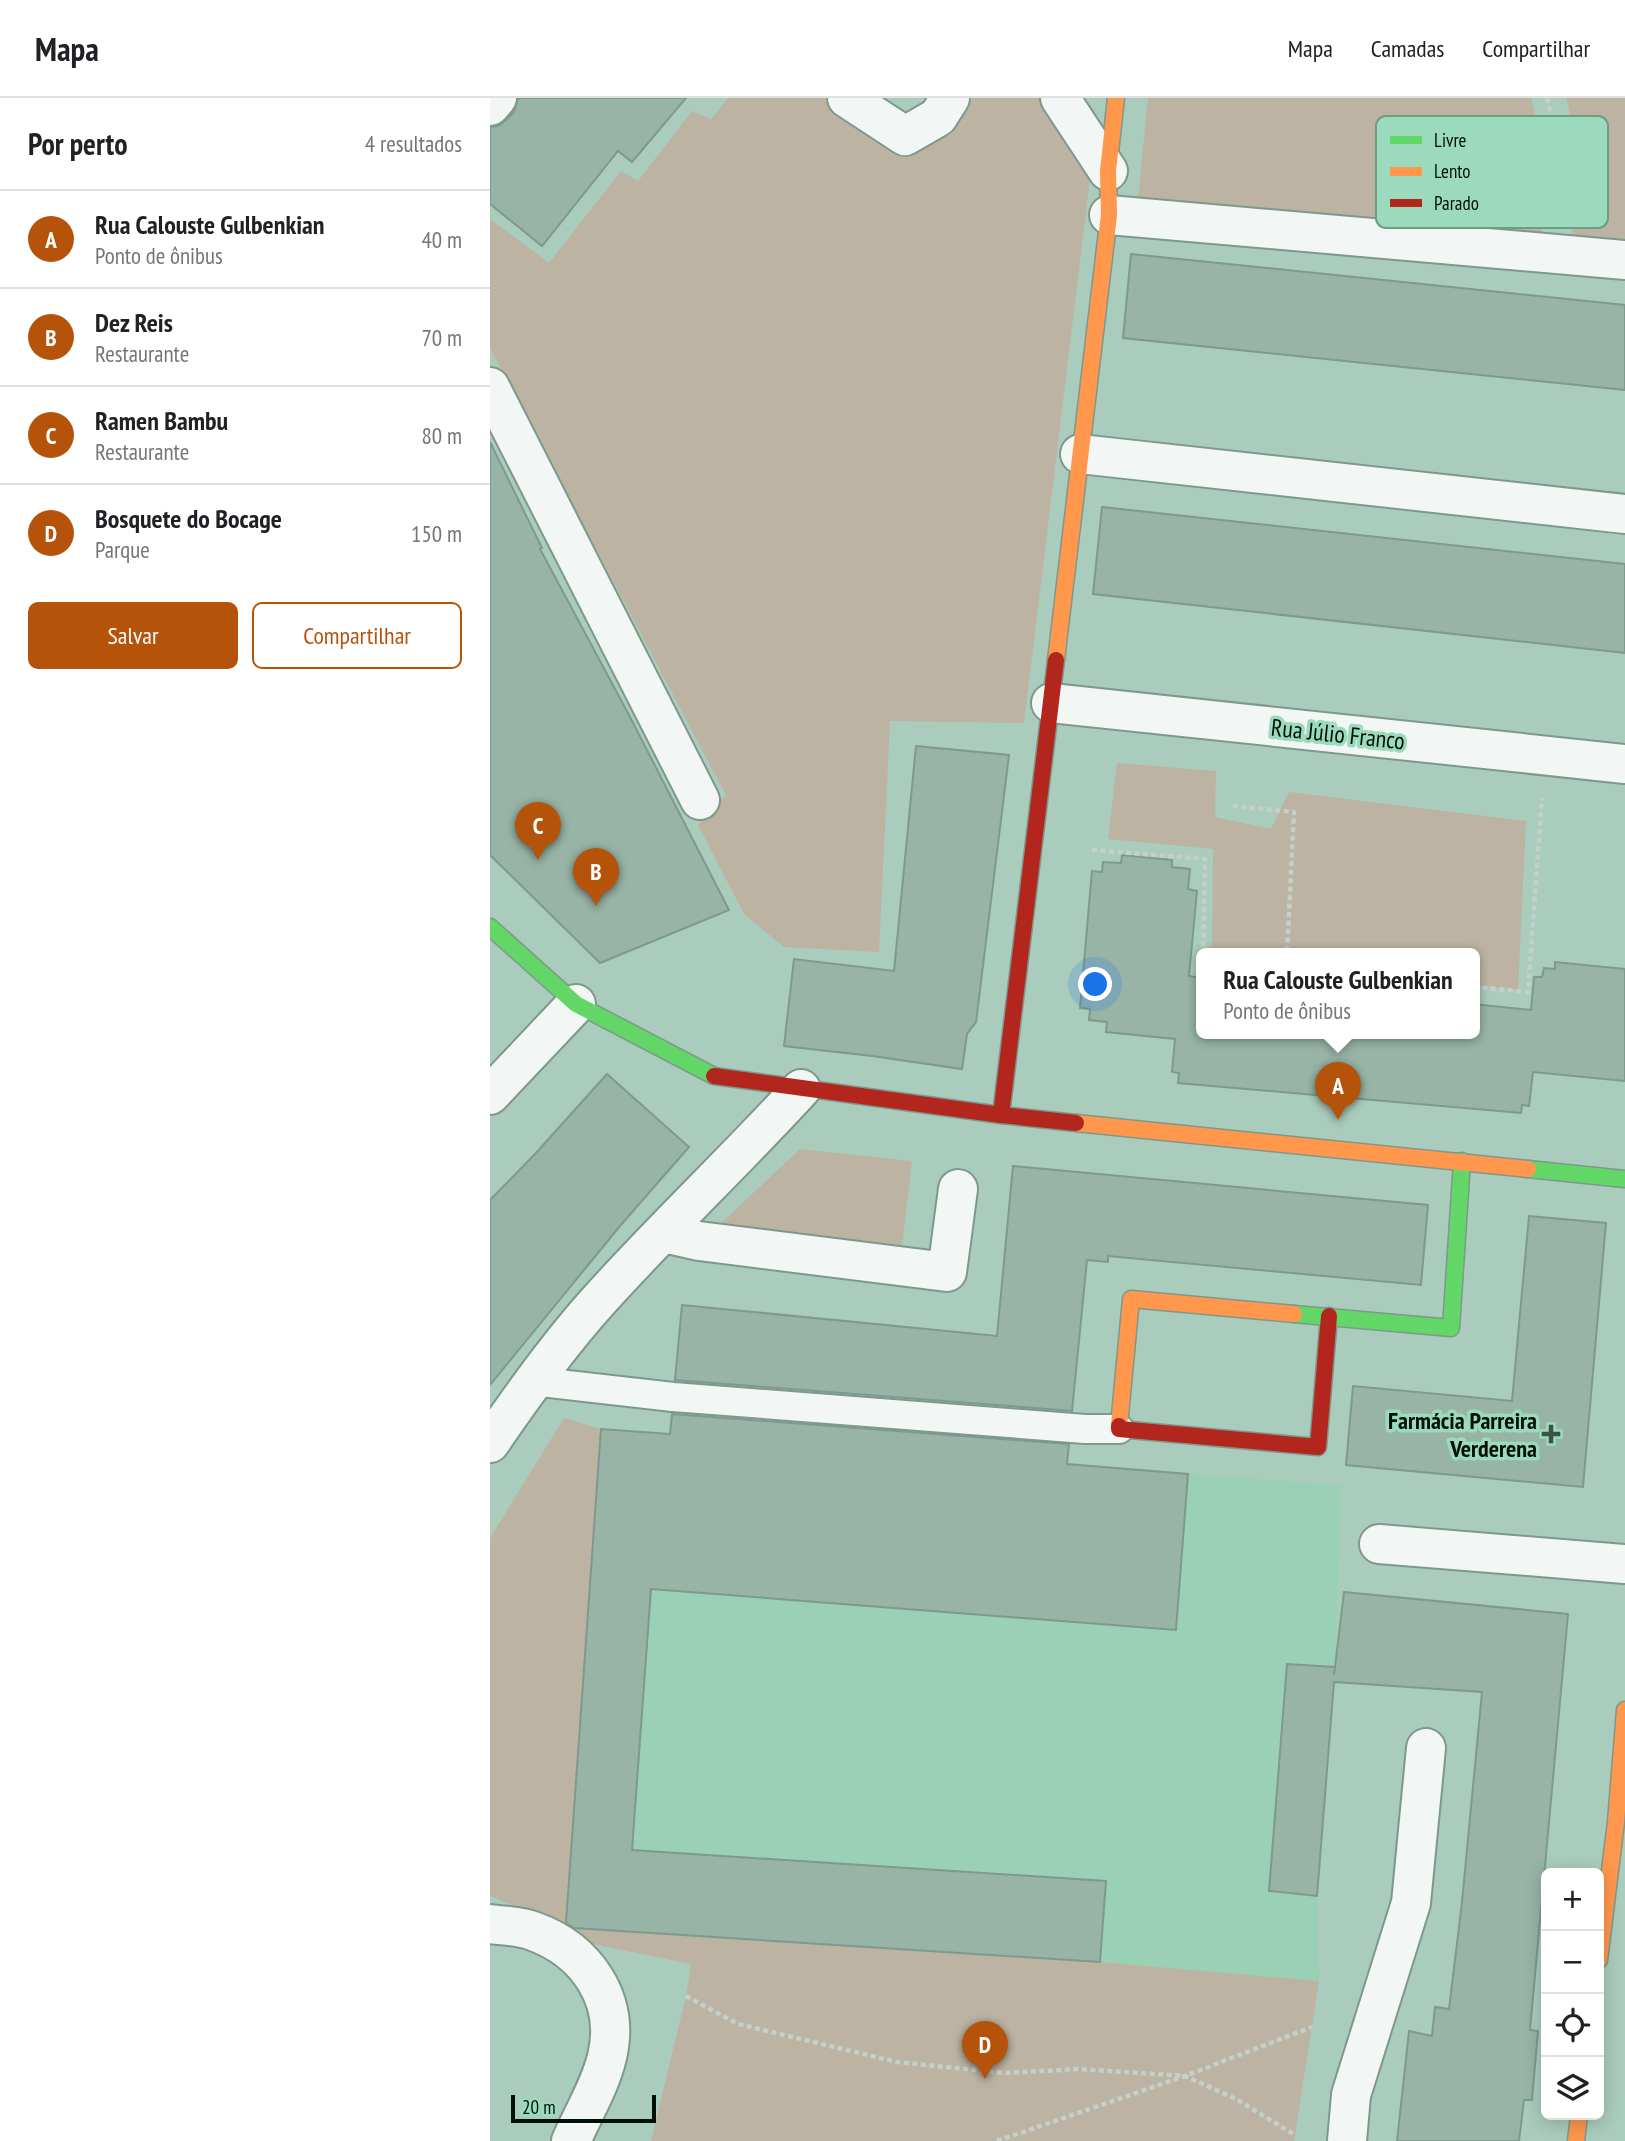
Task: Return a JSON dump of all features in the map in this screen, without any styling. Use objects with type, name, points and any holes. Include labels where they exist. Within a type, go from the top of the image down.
[{"type":"street","points":[[490,106],[498,98]]},
{"type":"street","points":[[847,98],[905,136],[938,117],[950,98]]},
{"type":"street","points":[[1060,98],[1108,171]]},
{"type":"street","points":[[1001,1115],[1110,215],[1108,171],[1116,98]]},
{"type":"street","points":[[1110,215],[1625,260]]},
{"type":"street","points":[[490,387],[700,800]]},
{"type":"street","points":[[1080,454],[1625,514]]},
{"type":"street","name":"Rua Júlio Franco","points":[[1051,704],[1625,764]]},
{"type":"street","points":[[490,927],[576,1004],[718,1078],[1001,1115],[1625,1179]]},
{"type":"street","points":[[490,1096],[576,1004]]},
{"type":"street","points":[[490,1443],[533,1381],[600,1299],[801,1089]]},
{"type":"street","points":[[1329,1316],[1318,1447],[1119,1429],[1132,1298],[1329,1316],[1451,1328],[1462,1161]]},
{"type":"street","points":[[664,1233],[699,1241],[947,1272],[958,1189]]},
{"type":"street","points":[[1379,1544],[1625,1564]]},
{"type":"street","points":[[1603,1931],[1616,1822],[1625,1710]]},
{"type":"street","points":[[1347,2141],[1351,2095],[1411,1903],[1426,1748]]},
{"type":"street","points":[[490,1924],[530,1930],[560,1943],[585,1963],[600,1986],[608,2007],[607,2054],[599,2080],[570,2141]]},
{"type":"street","points":[[1576,2141],[1578,2120]]},
{"type":"lane","points":[[533,1381],[673,1397],[1085,1429],[1119,1429]]},
{"type":"path","points":[[1547,98],[1551,116]]},
{"type":"path","points":[[1556,228],[1556,255]]},
{"type":"path","points":[[1480,987],[1528,992],[1546,755]]},
{"type":"path","points":[[1233,806],[1294,812],[1287,948]]},
{"type":"path","points":[[1092,850],[1205,859],[1203,948]]},
{"type":"path","points":[[686,1996],[738,2024],[897,2063],[1004,2073],[1078,2069],[1185,2076],[1236,2099],[1295,2135]]},
{"type":"path","points":[[997,2141],[1185,2076],[1312,2027]]},
{"type":"shaded area","points":[[728,98],[825,98],[900,153],[951,135],[973,98],[1040,98],[1090,179],[1024,723],[890,721],[879,952],[784,947],[744,914],[698,825],[726,795],[490,348],[490,219],[549,263],[621,171],[638,181],[692,111],[711,119]]},
{"type":"shaded area","points":[[1148,98],[1531,98],[1536,116],[1376,116],[1376,219],[1138,200]]},
{"type":"shaded area","points":[[1566,98],[1625,98],[1625,243],[1573,237],[1573,228],[1608,228],[1608,116],[1569,116]]},
{"type":"shaded area","points":[[1492,228],[1542,228],[1542,232]]},
{"type":"shaded area","points":[[1117,763],[1216,771],[1215,817],[1271,829],[1289,792],[1526,821],[1518,990],[1480,986],[1480,948],[1212,948],[1213,849],[1108,839]]},
{"type":"shaded area","points":[[800,1149],[912,1161],[901,1255],[718,1226]]},
{"type":"shaded area","points":[[564,1418],[601,1429],[566,1927],[490,1896],[490,1538]]},
{"type":"shaded area","points":[[1188,1474],[1341,1485],[1335,1668],[1269,1891],[1317,1896],[1319,1981],[1100,1962],[1106,1882],[632,1850],[651,1589],[1176,1630]]},
{"type":"shaded area","points":[[566,1927],[1100,1962],[1319,1981],[1294,2141],[651,2141],[686,1996],[691,1964],[578,1941]]},
{"type":"building","points":[[518,98],[686,98],[632,162],[618,151],[542,246],[490,204],[490,127],[498,126],[514,112]]},
{"type":"building","points":[[1131,254],[1625,305],[1625,390],[1123,338]]},
{"type":"building","points":[[490,442],[542,548],[540,549],[729,910],[600,963],[490,855]]},
{"type":"building","points":[[1102,507],[1625,564],[1625,653],[1093,594]]},
{"type":"building","points":[[916,746],[1009,755],[976,1022],[967,1034],[962,1069],[784,1046],[794,959],[894,971]]},
{"type":"building","points":[[1122,855],[1172,860],[1172,867],[1190,869],[1188,889],[1197,891],[1189,976],[1196,977],[1196,1039],[1480,1039],[1480,1005],[1531,1010],[1534,977],[1542,977],[1544,968],[1555,969],[1555,962],[1625,969],[1625,1081],[1533,1072],[1529,1106],[1522,1105],[1521,1113],[1178,1083],[1179,1073],[1172,1072],[1175,1039],[1106,1032],[1107,1022],[1089,1020],[1090,1009],[1080,1008],[1092,871],[1102,872],[1103,862],[1121,863]]},
{"type":"building","points":[[607,1074],[689,1147],[620,1226],[490,1385],[490,1200]]},
{"type":"building","points":[[1013,1166],[1428,1205],[1421,1285],[1108,1256],[1108,1262],[1087,1260],[1072,1411],[675,1380],[682,1305],[997,1336]]},
{"type":"building","points":[[1529,1216],[1606,1223],[1583,1487],[1346,1465],[1353,1386],[1512,1401]]},
{"type":"building","points":[[672,1414],[1069,1444],[1067,1464],[1188,1474],[1176,1630],[651,1589],[632,1850],[1106,1881],[1100,1962],[574,1928],[566,1923],[601,1429],[670,1434]]},
{"type":"building","points":[[1344,1592],[1568,1614],[1545,1868],[1541,1868],[1541,1910],[1530,2030],[1538,2031],[1532,2100],[1524,2100],[1519,2141],[1397,2141],[1409,2031],[1432,2036],[1435,2007],[1449,2009],[1482,1692],[1334,1682],[1317,1896],[1269,1891],[1287,1664],[1335,1667]]},
{"type":"traffic: fast","points":[[490,927],[576,1004],[714,1076]]},
{"type":"traffic: fast","points":[[1294,1314],[1451,1328],[1462,1161]]},
{"type":"traffic: fast","points":[[1528,1169],[1625,1179]]},
{"type":"traffic: slow","points":[[1056,660],[1109,215],[1108,171],[1116,98]]},
{"type":"traffic: slow","points":[[1076,1123],[1528,1169]]},
{"type":"traffic: slow","points":[[1119,1426],[1131,1299],[1294,1314]]},
{"type":"traffic: slow","points":[[1603,1931],[1616,1822],[1625,1710]]},
{"type":"traffic: slow","points":[[1576,2141],[1578,2120]]},
{"type":"traffic: jam","points":[[1001,1115],[1056,660]]},
{"type":"traffic: jam","points":[[714,1076],[1076,1123]]},
{"type":"traffic: jam","points":[[1119,1426],[1119,1429],[1318,1447],[1329,1316]]},
{"type":"place","name":"Ramen Bambu","points":[[538,860]]},
{"type":"place","name":"Dez Reis","points":[[596,906]]},
{"type":"place","name":"Rua Calouste Gulbenkian","points":[[1338,1120]]},
{"type":"place","name":"Farmácia Parreira Verderena","points":[[1551,1434]]},
{"type":"place","name":"Bosquete do Bocage","points":[[985,2079]]}]
